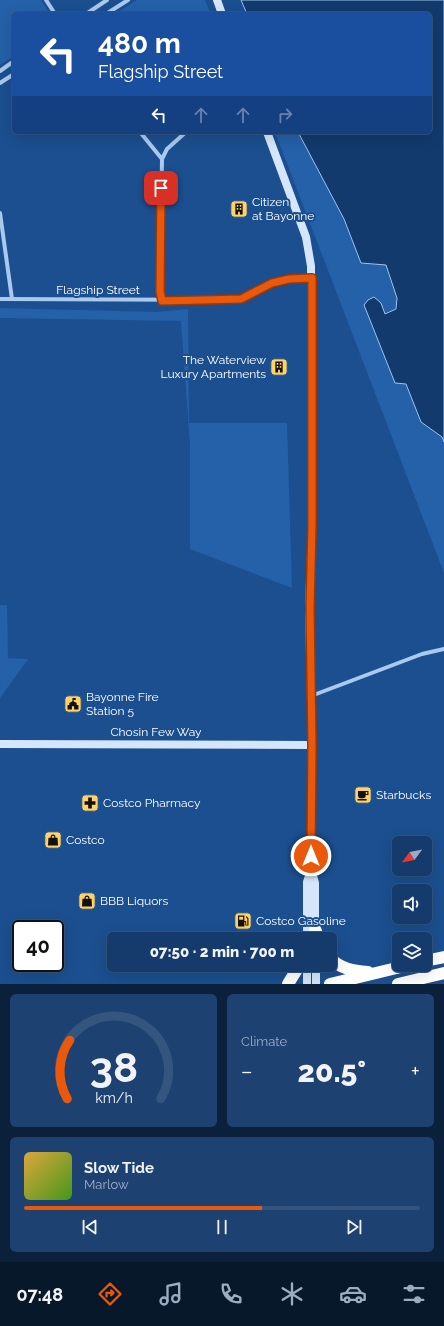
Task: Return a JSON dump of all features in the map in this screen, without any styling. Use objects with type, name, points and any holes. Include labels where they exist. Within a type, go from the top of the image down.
[{"type":"highway","points":[[432,960],[444,957]]},
{"type":"highway","points":[[337,964],[355,971],[379,972]]},
{"type":"highway","points":[[330,984],[392,969]]},
{"type":"highway","points":[[288,984],[295,972]]},
{"type":"highway","points":[[398,984],[444,973]]},
{"type":"street","points":[[46,0],[54,12]]},
{"type":"street","points":[[89,12],[107,0]]},
{"type":"street","points":[[109,12],[128,0]]},
{"type":"street","points":[[217,0],[221,12]]},
{"type":"street","points":[[0,70],[12,62]]},
{"type":"street","points":[[0,83],[12,75]]},
{"type":"street","points":[[142,134],[162,159]]},
{"type":"street","points":[[162,301],[160,291],[162,159],[167,149],[184,134]]},
{"type":"street","points":[[268,134],[306,237],[312,278],[312,526],[310,608],[312,745],[311,868],[315,883],[312,932]]},
{"type":"street","points":[[0,214],[12,299]]},
{"type":"street","name":"Flagship Street","points":[[0,299],[162,301],[241,299],[272,283],[289,279],[312,278]]},
{"type":"street","points":[[311,696],[422,654],[444,648]]},
{"type":"street","name":"Chosin Few Way","points":[[0,744],[312,745]]},
{"type":"street","points":[[311,868],[307,882],[312,932]]},
{"type":"street","points":[[307,972],[307,984]]},
{"type":"street","points":[[316,972],[316,984]]},
{"type":"shaded area","points":[[0,0],[41,0],[49,12],[12,12],[12,57],[0,65]]},
{"type":"shaded area","points":[[137,0],[205,0],[210,12],[118,12]]},
{"type":"shaded area","points":[[241,0],[444,0],[444,442],[442,437],[421,422],[406,384],[395,383],[364,305],[368,300],[374,297],[381,303],[385,314],[396,309],[397,298],[386,265],[361,263],[344,219],[299,134],[432,134],[432,12],[246,12]]},
{"type":"shaded area","points":[[276,134],[299,134],[344,219],[361,263],[386,265],[397,298],[396,309],[385,314],[381,303],[406,384],[421,422],[442,437],[444,442],[444,573]]},
{"type":"shaded area","points":[[0,308],[157,312],[188,309],[189,423],[287,423],[292,588],[190,549],[190,445],[181,321],[0,318]]},
{"type":"shaded area","points":[[0,605],[7,605],[8,658],[28,659],[0,698]]},
{"type":"place","name":"Citizen at Bayonne","points":[[239,209]]},
{"type":"place","name":"The Waterview Luxury Apartments","points":[[279,367]]},
{"type":"place","name":"Bayonne Fire Station 5","points":[[73,704]]},
{"type":"place","name":"Starbucks","points":[[363,795]]},
{"type":"place","name":"Costco Pharmacy","points":[[90,803]]},
{"type":"place","name":"Costco","points":[[53,840]]},
{"type":"place","name":"BBB Liquors","points":[[87,901]]},
{"type":"place","name":"Costco Gasoline","points":[[243,921]]},
{"type":"route","points":[[161,188],[160,291],[162,301],[237,300],[249,296],[272,283],[289,279],[312,278],[312,526],[310,608],[312,745],[311,856]]}]
